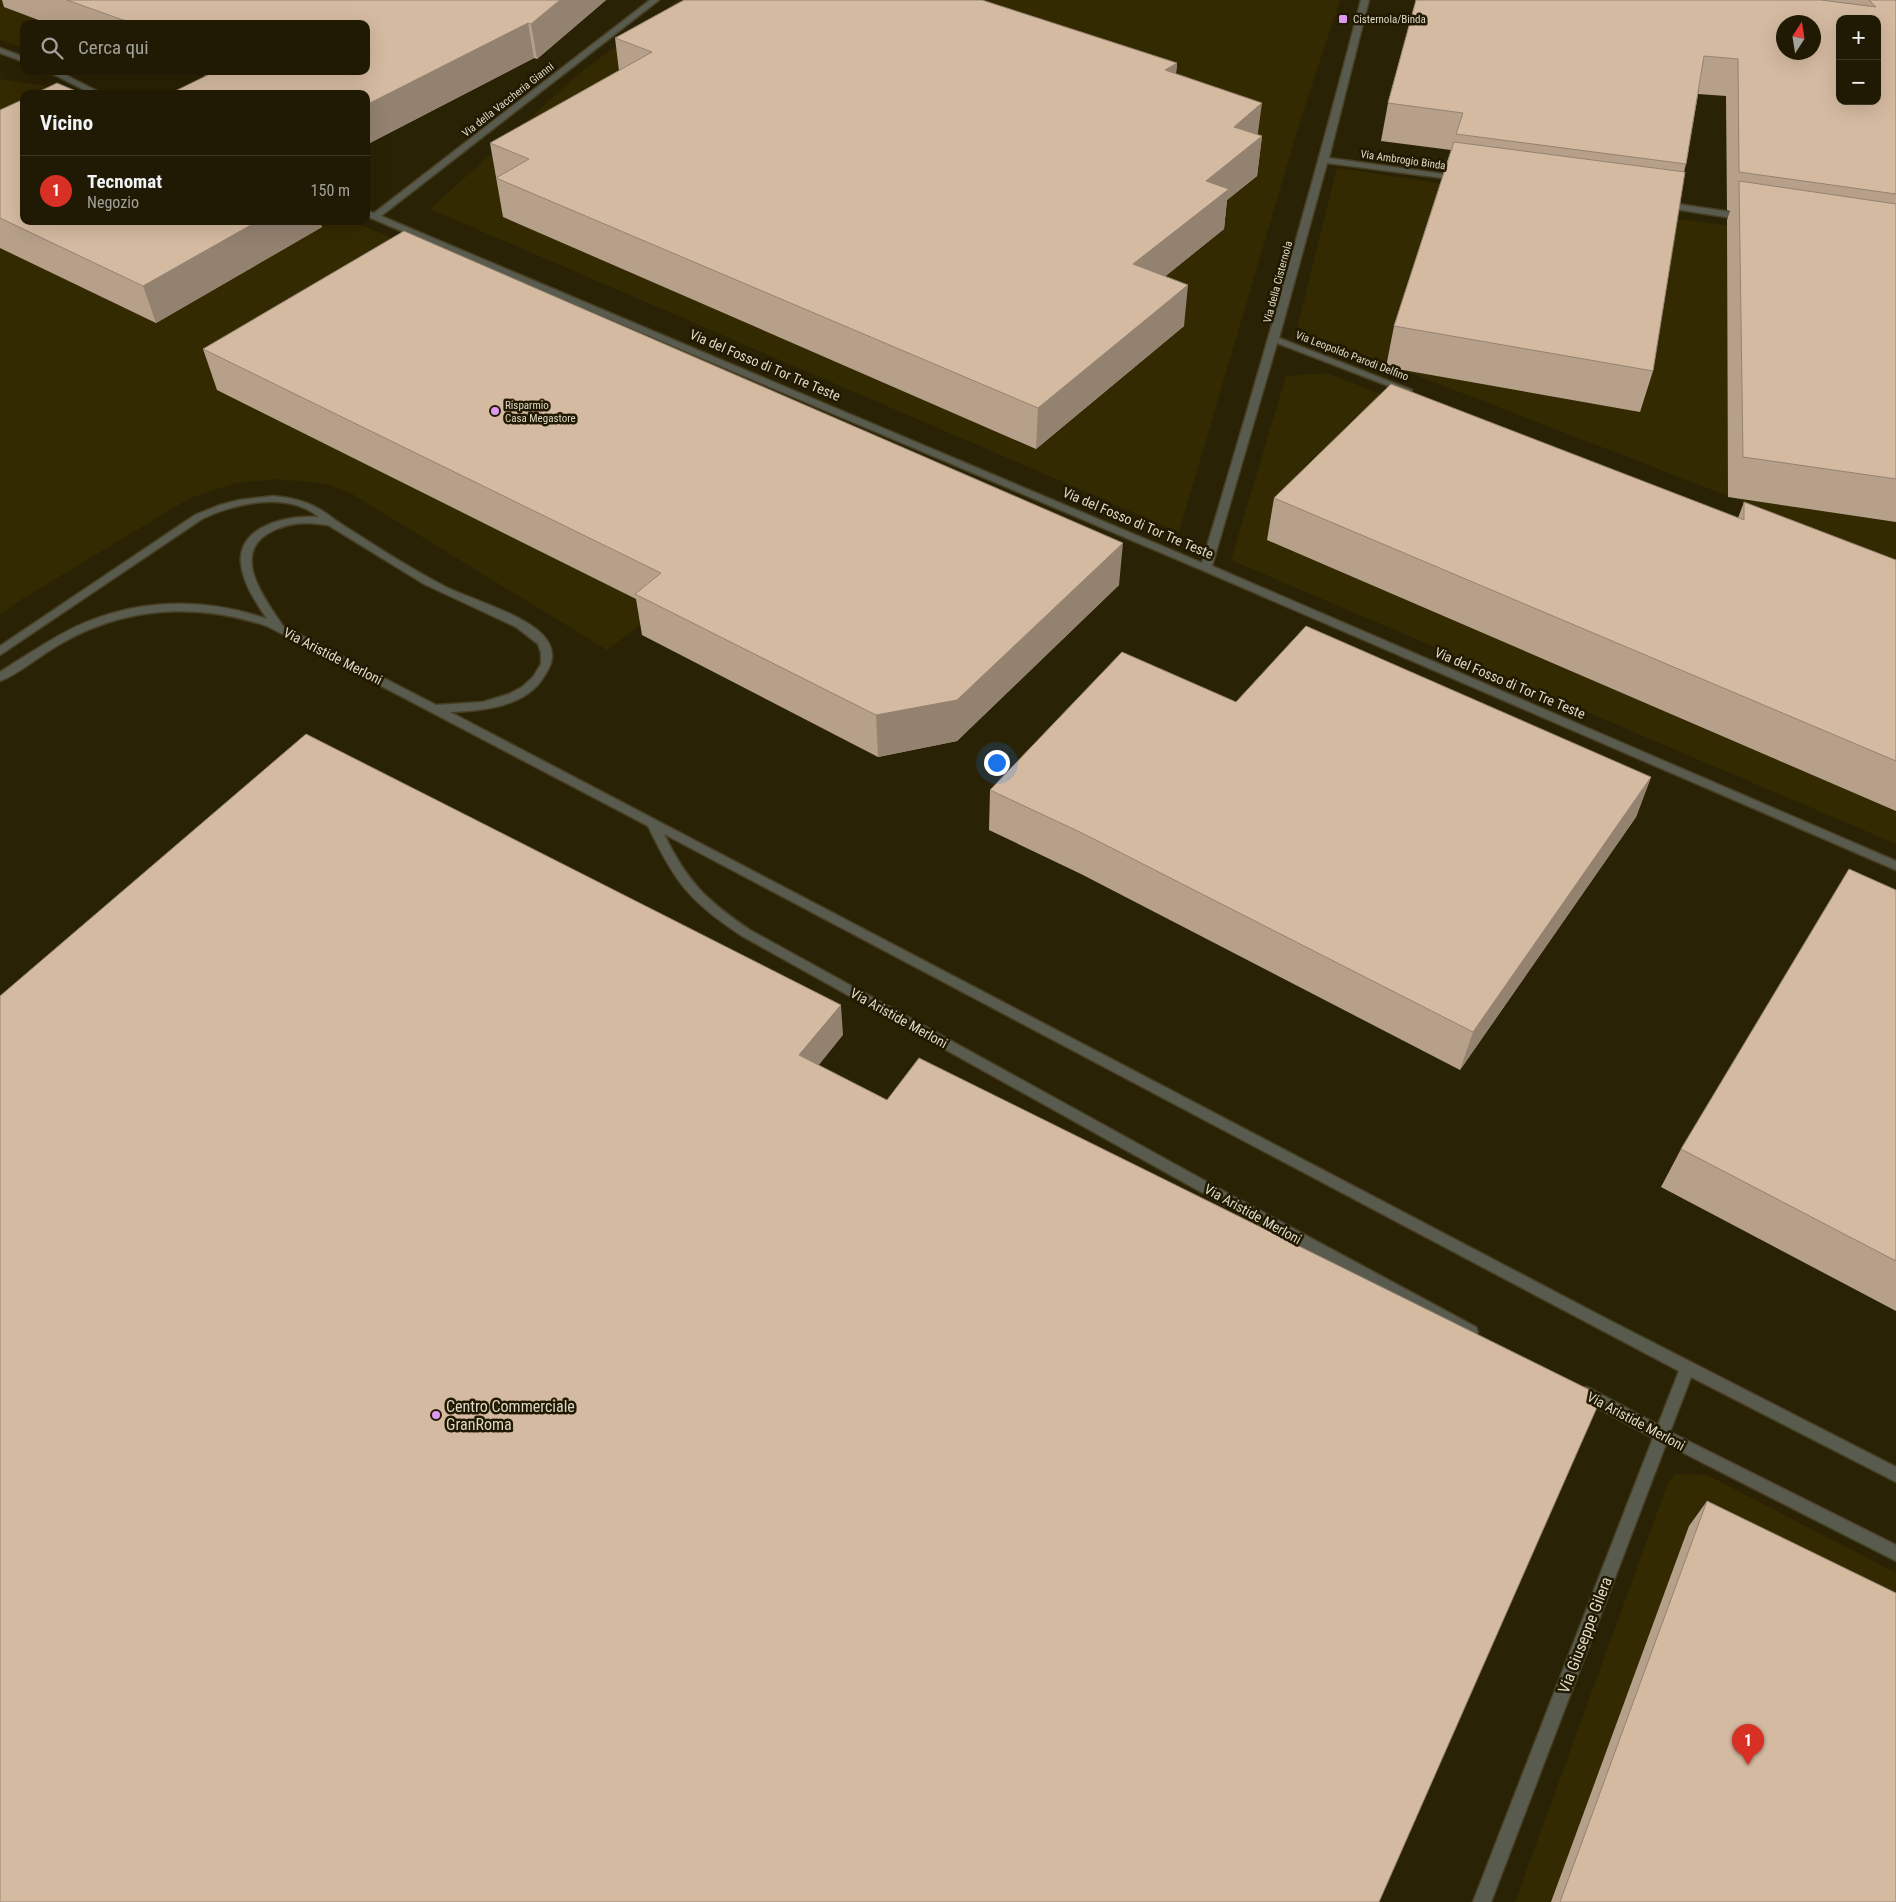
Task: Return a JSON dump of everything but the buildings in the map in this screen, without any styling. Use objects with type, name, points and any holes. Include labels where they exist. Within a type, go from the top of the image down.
[{"type":"street","name":"Via della Vaccheria Gianni","points":[[371,215],[655,0]]},
{"type":"street","name":"Via della Cisternola","points":[[1206,568],[1274,339],[1324,160],[1365,0]]},
{"type":"street","points":[[0,50],[20,58]]},
{"type":"street","points":[[59,75],[91,90]]},
{"type":"street","name":"Via Ambrogio Binda","points":[[1324,160],[1471,180]]},
{"type":"street","points":[[1658,205],[1754,219]]},
{"type":"street","name":"Via del Fosso di Tor Tre Teste","points":[[371,215],[1206,568],[1896,866]]},
{"type":"street","name":"Via Leopoldo Parodi Delfino","points":[[1274,339],[1414,393]]},
{"type":"street","points":[[0,651],[174,533],[210,512],[247,502],[284,500],[314,508],[331,522],[441,589],[481,608],[510,618],[542,640],[547,652],[547,664],[541,676],[530,687],[512,697],[487,705],[435,709]]},
{"type":"street","points":[[280,629],[254,591],[246,566],[248,547],[253,538],[277,524],[303,520],[331,522]]},
{"type":"street","name":"Via Aristide Merloni","points":[[0,677],[76,631],[105,619],[138,610],[173,607],[225,610],[256,618],[435,709],[1688,1369],[1896,1475]]},
{"type":"street","name":"Via Aristide Merloni","points":[[653,824],[672,862],[694,893],[713,910],[746,933],[1224,1198],[1486,1340]]},
{"type":"street","name":"Via Giuseppe Gilera","points":[[1482,1902],[1688,1369]]},
{"type":"street","name":"Via Aristide Merloni","points":[[1574,1388],[1662,1435],[1896,1553]]},
{"type":"shaded area","points":[[0,0],[118,0],[84,20],[20,20],[20,48],[0,40]]},
{"type":"shaded area","points":[[678,0],[1340,0],[1301,118],[1179,532],[430,209],[581,72]]},
{"type":"shaded area","points":[[0,79],[52,87],[58,90],[20,90],[20,225],[362,225],[871,451],[607,650],[352,494],[326,484],[277,479],[236,483],[190,498],[22,599],[0,615]]},
{"type":"shaded area","points":[[1337,168],[1896,251],[1896,561],[1297,329]]},
{"type":"shaded area","points":[[1327,373],[1896,595],[1896,844],[1231,560],[1286,376]]},
{"type":"shaded area","points":[[1675,1474],[1707,1475],[1896,1573],[1896,1902],[1515,1902],[1668,1483]]},
{"type":"place","name":"Cisternola/Binda","points":[[1343,19]]},
{"type":"place","name":"Risparmio Casa Megastore","points":[[495,411]]},
{"type":"place","name":"Centro Commerciale GranRoma","points":[[436,1415]]},
{"type":"place","name":"Tecnomat","points":[[1748,1765]]}]
